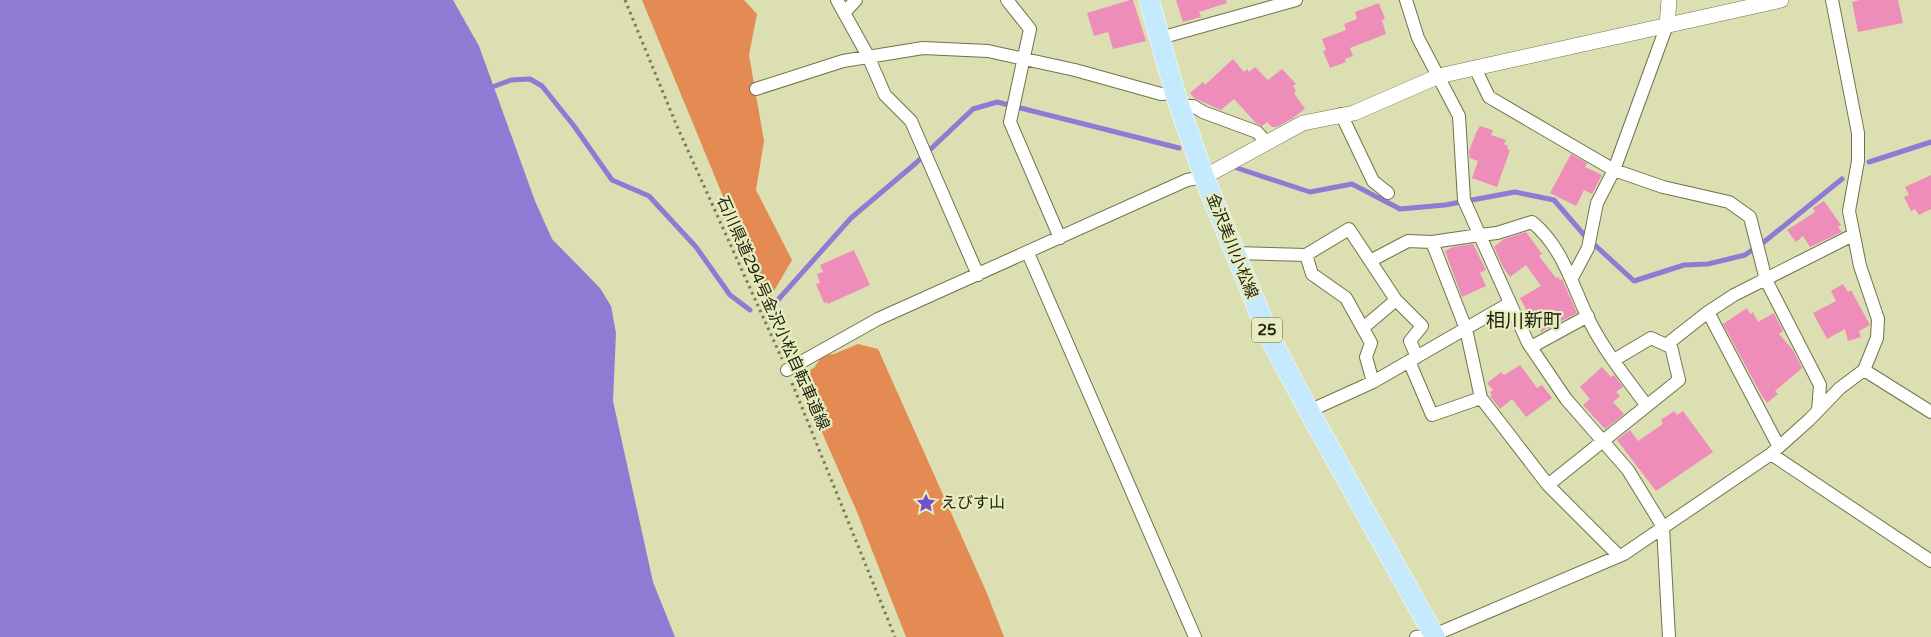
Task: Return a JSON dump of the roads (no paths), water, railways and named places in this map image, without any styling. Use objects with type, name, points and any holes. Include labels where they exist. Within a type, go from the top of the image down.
[{"type":"main road","name":"金沢美川小松線","points":[[1149,0],[1178,99],[1204,177],[1270,338],[1428,636]]},
{"type":"street","points":[[837,0],[868,56],[885,95],[910,122],[978,274]]},
{"type":"street","points":[[844,14],[856,0]]},
{"type":"street","points":[[1007,0],[1030,29],[1010,122],[1060,238]]},
{"type":"street","points":[[1160,38],[1296,0]]},
{"type":"street","points":[[1406,0],[1418,38],[1459,116],[1464,200],[1531,347],[1566,399],[1628,470],[1663,527],[1669,637]]},
{"type":"street","points":[[1572,278],[1588,248],[1597,203],[1614,170],[1667,25],[1669,0]]},
{"type":"street","points":[[787,370],[878,319],[1188,180],[1204,177],[1303,123],[1341,114],[1354,113],[1439,76],[1780,0]]},
{"type":"street","points":[[1428,636],[1619,556],[1775,451],[1840,388],[1864,370],[1877,338],[1878,319],[1860,266],[1849,211],[1858,160],[1858,132],[1832,0]]},
{"type":"street","points":[[756,89],[844,60],[868,56],[923,48],[988,51],[1075,70],[1178,99],[1203,112],[1257,132],[1267,143]]},
{"type":"street","points":[[1475,68],[1489,97],[1614,170],[1663,188],[1729,202],[1750,216],[1766,280],[1820,385],[1818,411]]},
{"type":"street","points":[[1341,114],[1373,181],[1388,193]]},
{"type":"street","points":[[1370,261],[1408,241],[1432,242],[1497,233],[1532,222],[1541,229],[1568,269],[1588,316],[1614,360],[1647,406]]},
{"type":"street","points":[[1234,253],[1306,254],[1349,229],[1396,300],[1422,326],[1410,341],[1413,359],[1432,415],[1481,398]]},
{"type":"street","points":[[1614,360],[1650,338],[1666,345],[1708,312],[1734,295],[1853,235]]},
{"type":"street","points":[[1432,242],[1466,329],[1481,398],[1548,485],[1619,556]]},
{"type":"street","points":[[1028,253],[1195,637]]},
{"type":"street","points":[[1306,254],[1312,274],[1346,298],[1371,343],[1366,357],[1373,382]]},
{"type":"street","points":[[1363,328],[1396,300]]},
{"type":"street","points":[[1309,411],[1373,382],[1510,303]]},
{"type":"street","points":[[1708,312],[1775,451],[1931,561]]},
{"type":"street","points":[[1531,347],[1588,316]]},
{"type":"street","points":[[1548,485],[1679,380],[1670,342]]},
{"type":"street","points":[[1864,370],[1931,412]]},
{"type":"waterway","points":[[495,86],[511,80],[530,79],[542,86],[574,126],[612,180],[649,196],[696,247],[730,295],[750,310]]},
{"type":"waterway","points":[[768,311],[851,218],[916,163],[973,109],[997,102],[1179,148]]},
{"type":"waterway","points":[[1869,162],[1931,142]]},
{"type":"waterway","points":[[1237,168],[1310,192],[1352,184],[1400,209],[1445,205],[1515,192],[1554,200],[1585,236],[1634,281],[1684,265],[1708,264],[1745,255],[1842,179]]},
{"type":"place","name":"えびす山","points":[[926,503]]},
{"type":"district","name":"相川新町","points":[[1524,321]]}]
